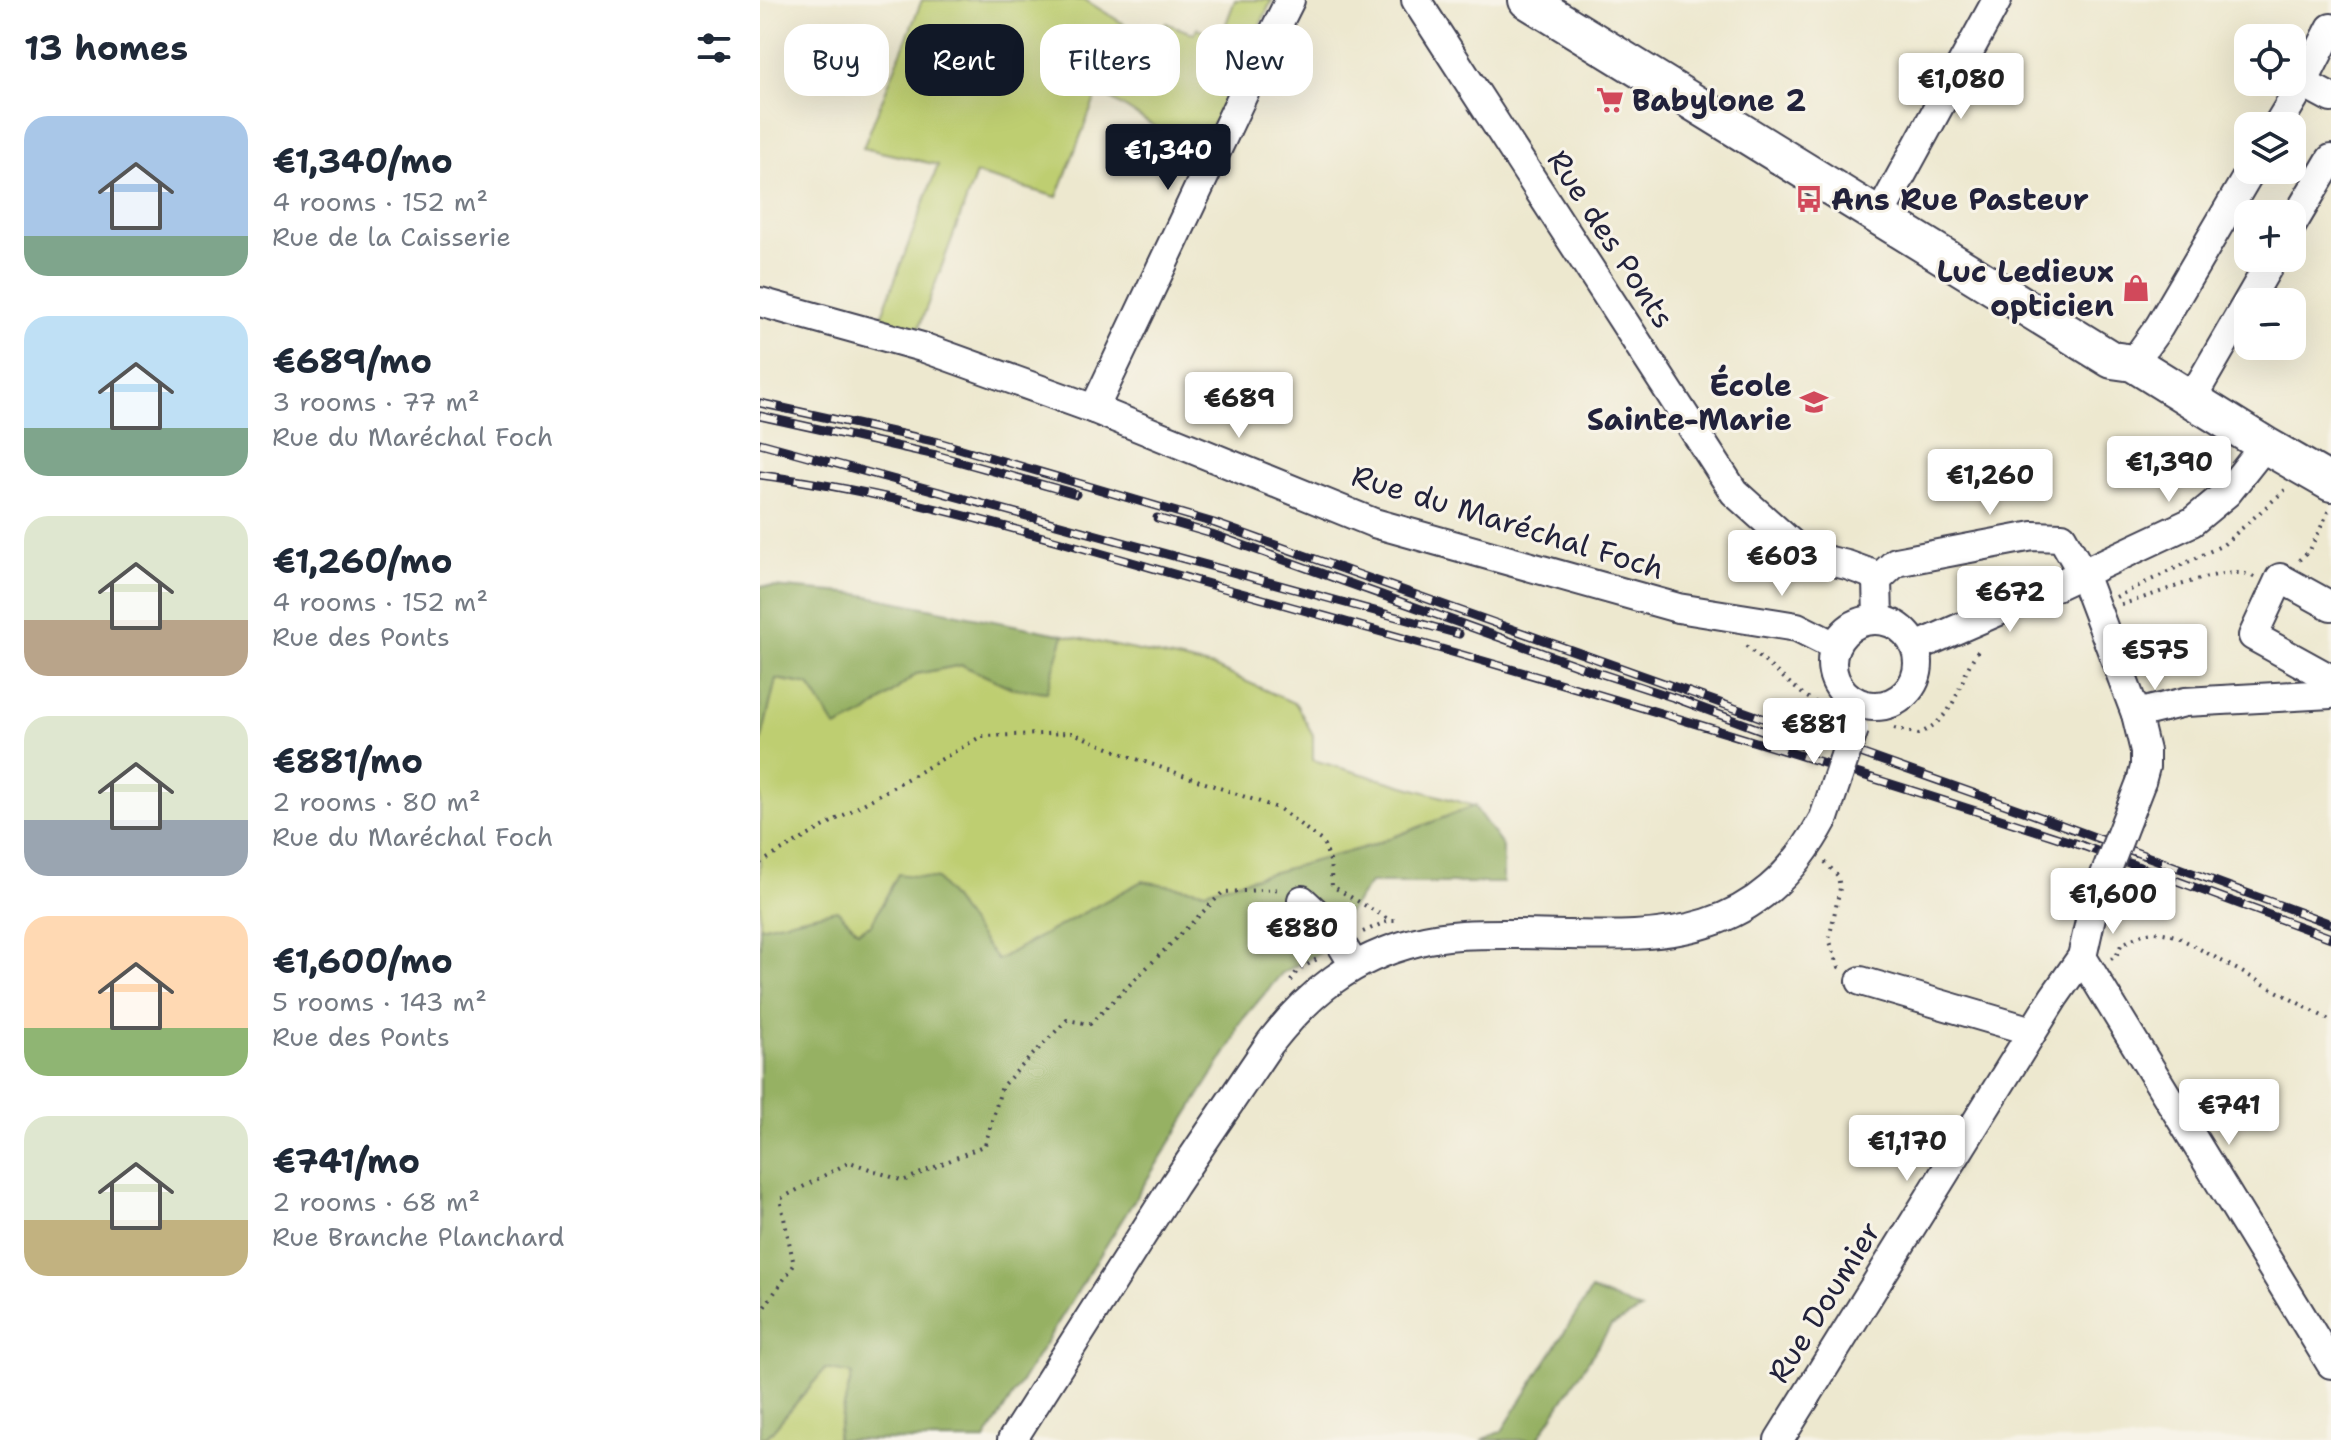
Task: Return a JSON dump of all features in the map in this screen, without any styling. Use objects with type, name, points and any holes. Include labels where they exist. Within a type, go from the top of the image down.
[{"type":"main road","points":[[1554,4],[1884,208],[2122,341],[2133,363],[2331,483]]},
{"type":"street","points":[[1094,409],[1290,0]]},
{"type":"street","name":"Rue des Ponts","points":[[1416,0],[1734,492],[1804,555],[1847,565],[1869,573],[1877,580]]},
{"type":"street","points":[[1884,208],[1997,0]]},
{"type":"street","points":[[2306,77],[2331,28]]},
{"type":"street","points":[[2306,85],[2331,98]]},
{"type":"street","points":[[2306,201],[2331,159]]},
{"type":"street","points":[[2133,363],[2159,327],[2243,184]]},
{"type":"street","points":[[2192,398],[2265,272]]},
{"type":"street","name":"Rue du Maréchal Foch","points":[[760,302],[922,347],[1094,409],[1374,523],[1678,608],[1797,627],[1835,646]]},
{"type":"street","points":[[1916,647],[2192,522],[2227,493],[2265,445]]},
{"type":"street","points":[[1878,619],[1877,580],[1896,562],[2033,536],[2062,537],[2083,574],[2136,714],[2145,751],[2141,782],[2094,903],[2082,957],[2331,1364]]},
{"type":"street","points":[[2331,606],[2277,583],[2253,636],[2331,679]]},
{"type":"street","points":[[1012,1440],[1174,1185],[1270,1043],[1326,984],[1354,965],[1417,941],[1478,934],[1648,935],[1706,924],[1750,904],[1770,889],[1803,854],[1824,818],[1858,717],[1897,701],[1911,689],[1918,672],[1916,647],[1900,628],[1878,619],[1856,624],[1844,633],[1835,646],[1831,664],[1835,681],[1858,717]]},
{"type":"street","points":[[2136,714],[2185,702],[2331,694]]},
{"type":"street","points":[[1302,900],[1331,927],[1354,965]]},
{"type":"street","name":"Rue Doumier","points":[[1779,1440],[2032,1031],[2082,957]]},
{"type":"street","points":[[1861,981],[2032,1031]]},
{"type":"path","points":[[2095,608],[2142,582],[2223,545],[2285,490]]},
{"type":"path","points":[[2095,608],[2125,603],[2196,580],[2245,572],[2277,583],[2310,550],[2331,505]]},
{"type":"path","points":[[1738,640],[1772,665],[1805,696],[1822,706]]},
{"type":"path","points":[[1894,728],[1919,734],[1935,726],[1956,698],[1968,666],[1985,641]]},
{"type":"path","points":[[760,863],[982,736],[1073,733],[1128,756],[1280,809],[1323,842],[1330,861],[1332,886],[1390,920],[1402,921]]},
{"type":"path","points":[[1816,863],[1821,857],[1838,876],[1840,888],[1829,939],[1839,967],[1861,981]]},
{"type":"path","points":[[760,1313],[794,1265],[780,1199],[850,1162],[903,1181],[985,1145],[1002,1086],[1067,1020],[1090,1024],[1223,892],[1282,889],[1302,900]]},
{"type":"path","points":[[2082,957],[2105,961],[2116,957],[2121,945],[2139,935],[2160,931],[2178,937],[2331,1021]]},
{"type":"green space","points":[[922,0],[1085,0],[1124,24],[1040,24],[1040,96],[1096,96],[1057,197],[976,174],[917,333],[880,320],[938,165],[863,148],[884,96],[889,96],[889,83],[905,43],[905,96],[1024,96],[1024,24],[912,24]]},
{"type":"green space","points":[[1235,0],[1272,0],[1261,24],[1226,24]]},
{"type":"green space","points":[[1180,28],[1194,34],[1196,30],[1196,96],[1226,96],[1199,154],[1106,96],[1180,96]]},
{"type":"green space","points":[[760,586],[858,594],[1064,635],[1047,692],[1012,688],[962,665],[916,674],[867,713],[836,728],[809,685],[776,679],[760,746]]},
{"type":"green space","points":[[1064,635],[1214,667],[1296,704],[1313,735],[1313,760],[1474,806],[1370,846],[1205,891],[1142,882],[997,961],[937,879],[898,875],[871,925],[858,931],[837,910],[760,927],[760,746],[776,679],[809,685],[867,713],[916,674],[962,665],[1012,688],[1046,692]]},
{"type":"green space","points":[[1474,806],[1503,847],[1503,883],[1370,883],[1318,954],[1282,973],[1238,1025],[1234,1040],[985,1440],[836,1440],[852,1374],[825,1369],[767,1437],[760,1437],[760,927],[837,910],[858,931],[871,925],[898,874],[937,879],[997,960],[1142,881],[1205,891],[1370,846]]},
{"type":"green space","points":[[1591,1290],[1641,1310],[1611,1326],[1537,1440],[1482,1440],[1502,1431]]},
{"type":"green space","points":[[825,1369],[852,1373],[836,1440],[760,1440],[760,1437],[767,1437]]},
{"type":"railway","points":[[760,403],[938,442],[1214,523],[2032,814],[2331,924]]},
{"type":"railway","points":[[760,416],[936,455],[1076,494]]},
{"type":"railway","points":[[760,443],[1459,634]]},
{"type":"railway","points":[[760,475],[877,495],[1051,539],[1655,711],[2083,846]]},
{"type":"railway","points":[[1157,518],[1212,534],[1690,703]]},
{"type":"railway","points":[[1680,700],[1807,747]]},
{"type":"railway","points":[[2075,843],[2331,938]]},
{"type":"place","name":"Babylone 2","points":[[1610,100]]},
{"type":"place","name":"Ans Rue Pasteur","points":[[1809,199]]},
{"type":"place","name":"Luc Ledieux opticien","points":[[2136,288]]},
{"type":"place","name":"École Sainte-Marie","points":[[1814,402]]}]
